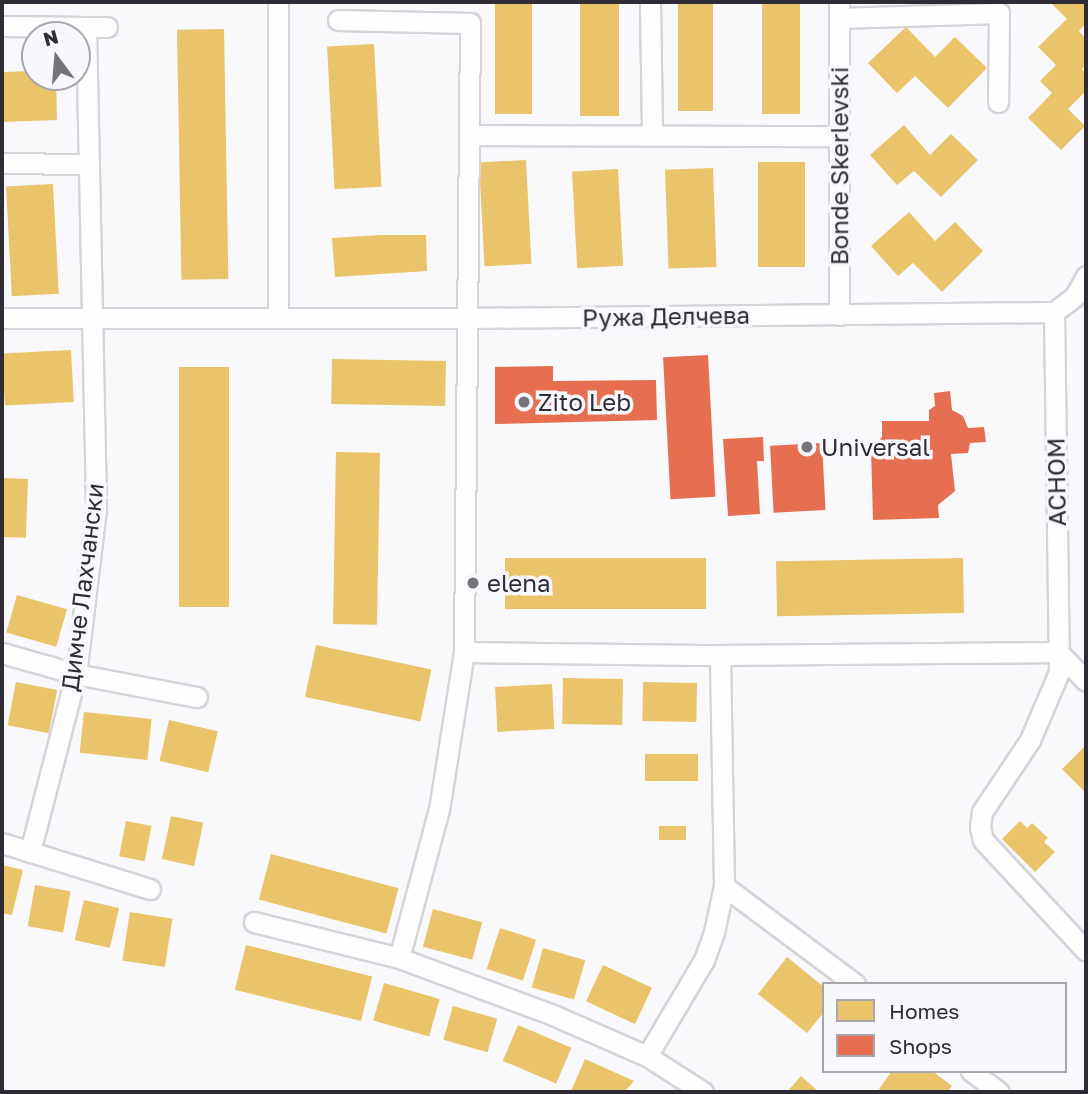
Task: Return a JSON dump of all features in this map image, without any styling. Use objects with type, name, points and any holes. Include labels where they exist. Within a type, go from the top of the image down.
[{"type":"street","points":[[2,318],[278,317],[278,2]]},
{"type":"street","points":[[650,2],[652,135]]},
{"type":"street","name":"Bonde Skerlevski","points":[[839,315],[839,10],[999,7],[998,102]]},
{"type":"street","points":[[338,20],[470,23],[464,652],[439,808],[399,958]]},
{"type":"street","points":[[2,26],[21,26]]},
{"type":"street","points":[[91,27],[107,27]]},
{"type":"street","name":"Димче Лахчански","points":[[30,852],[76,674],[96,509],[87,91]]},
{"type":"street","points":[[470,135],[839,136]]},
{"type":"street","points":[[2,163],[89,164]]},
{"type":"street","points":[[1054,312],[1075,296],[1086,276]]},
{"type":"street","name":"Ружа Делчева","points":[[278,317],[468,318],[1054,312]]},
{"type":"street","name":"АСНОМ","points":[[1054,312],[1059,672],[1030,740],[982,812],[980,827],[983,840],[1086,951]]},
{"type":"street","points":[[464,652],[720,655],[1058,652],[1086,681]]},
{"type":"street","points":[[2,653],[76,674],[197,697]]},
{"type":"street","points":[[647,1056],[704,960],[714,932],[724,886],[720,655]]},
{"type":"street","points":[[2,843],[150,889]]},
{"type":"street","points":[[724,886],[852,982]]},
{"type":"street","points":[[254,922],[399,958],[553,1015],[647,1056],[703,1092]]},
{"type":"street","points":[[974,1073],[999,1092]]},
{"type":"building: Homes","points":[[495,2],[532,2],[532,114],[495,114]]},
{"type":"building: Homes","points":[[580,2],[619,2],[619,116],[580,116]]},
{"type":"building: Homes","points":[[678,2],[713,2],[713,111],[678,111]]},
{"type":"building: Homes","points":[[762,2],[800,2],[800,114],[762,114]]},
{"type":"building: Homes","points":[[1050,2],[1086,2],[1086,23],[1079,31],[1086,39],[1086,65],[1082,69],[1086,74],[1086,91],[1068,109],[1085,126],[1061,150],[1028,118],[1052,93],[1040,81],[1056,65],[1038,47],[1067,19]]},
{"type":"building: Homes","points":[[906,27],[935,57],[955,37],[987,68],[948,108],[915,76],[897,93],[868,63]]},
{"type":"building: Homes","points":[[224,29],[228,279],[181,280],[177,30]]},
{"type":"building: Homes","points":[[374,44],[381,187],[335,189],[327,46]]},
{"type":"building: Homes","points":[[21,71],[21,91],[56,91],[57,120],[2,122],[2,72]]},
{"type":"building: Homes","points":[[904,125],[930,155],[951,134],[978,160],[941,197],[914,171],[897,185],[870,155]]},
{"type":"building: Homes","points":[[526,160],[531,264],[485,266],[479,162]]},
{"type":"building: Homes","points":[[758,162],[805,162],[805,267],[758,267]]},
{"type":"building: Homes","points":[[713,168],[716,267],[668,269],[665,170]]},
{"type":"building: Homes","points":[[618,169],[623,266],[577,268],[572,171]]},
{"type":"building: Homes","points":[[53,184],[59,294],[12,296],[6,186]]},
{"type":"building: Homes","points":[[909,212],[935,241],[955,222],[983,251],[942,292],[913,263],[898,276],[871,246]]},
{"type":"building: Homes","points":[[426,235],[427,271],[335,277],[332,238]]},
{"type":"building: Homes","points":[[71,350],[74,402],[5,406],[2,354]]},
{"type":"building: Homes","points":[[332,359],[446,361],[445,406],[331,404]]},
{"type":"building: Homes","points":[[179,367],[229,367],[229,607],[179,607]]},
{"type":"building: Homes","points":[[336,452],[380,453],[377,625],[333,624]]},
{"type":"building: Homes","points":[[2,478],[28,479],[26,538],[2,537]]},
{"type":"building: Homes","points":[[505,558],[706,558],[706,609],[505,609]]},
{"type":"building: Homes","points":[[963,558],[964,613],[777,616],[776,561]]},
{"type":"building: Homes","points":[[17,595],[67,609],[56,647],[6,632]]},
{"type":"building: Homes","points":[[316,645],[431,670],[420,721],[305,697]]},
{"type":"building: Homes","points":[[563,678],[623,679],[622,725],[562,724]]},
{"type":"building: Homes","points":[[16,682],[57,690],[49,733],[8,725]]},
{"type":"building: Homes","points":[[643,682],[697,683],[696,722],[642,721]]},
{"type":"building: Homes","points":[[552,684],[554,729],[497,732],[495,687]]},
{"type":"building: Homes","points":[[84,712],[152,719],[147,760],[80,753]]},
{"type":"building: Homes","points":[[169,720],[218,731],[208,772],[160,761]]},
{"type":"building: Homes","points":[[1086,745],[1086,793],[1062,769]]},
{"type":"building: Homes","points":[[645,754],[698,754],[698,781],[645,781]]},
{"type":"building: Homes","points":[[171,816],[203,823],[194,866],[162,859]]},
{"type":"building: Homes","points":[[126,821],[152,826],[145,861],[119,856]]},
{"type":"building: Homes","points":[[1020,821],[1027,828],[1032,823],[1048,838],[1044,842],[1055,852],[1035,872],[1002,839]]},
{"type":"building: Homes","points":[[659,826],[686,826],[686,840],[659,840]]},
{"type":"building: Homes","points":[[271,854],[399,888],[386,934],[259,899]]},
{"type":"building: Homes","points":[[2,865],[23,870],[12,915],[2,913]]},
{"type":"building: Homes","points":[[35,885],[70,891],[63,933],[28,926]]},
{"type":"building: Homes","points":[[84,900],[119,908],[110,948],[75,940]]},
{"type":"building: Homes","points":[[433,909],[482,922],[472,960],[423,947]]},
{"type":"building: Homes","points":[[130,912],[172,919],[165,967],[122,960]]},
{"type":"building: Homes","points":[[500,928],[536,940],[523,981],[487,969]]},
{"type":"building: Homes","points":[[246,945],[372,976],[361,1021],[235,990]]},
{"type":"building: Homes","points":[[543,948],[585,960],[574,1000],[532,987]]},
{"type":"building: Homes","points":[[787,957],[822,985],[822,1014],[807,1033],[758,994]]},
{"type":"building: Homes","points":[[603,965],[652,988],[635,1024],[586,1001]]},
{"type":"building: Homes","points":[[384,983],[440,999],[429,1036],[373,1020]]},
{"type":"building: Homes","points":[[453,1006],[497,1019],[488,1052],[443,1040]]},
{"type":"building: Homes","points":[[518,1025],[571,1048],[556,1084],[503,1061]]},
{"type":"building: Homes","points":[[585,1059],[634,1081],[624,1092],[571,1091]]},
{"type":"building: Homes","points":[[891,1073],[935,1073],[952,1086],[947,1092],[884,1092],[879,1089]]},
{"type":"building: Homes","points":[[801,1076],[819,1092],[787,1092]]},
{"type":"building: Shops","points":[[708,355],[715,497],[670,499],[663,357]]},
{"type":"building: Shops","points":[[553,366],[553,381],[656,380],[657,420],[495,424],[495,367]]},
{"type":"building: Shops","points":[[950,391],[952,410],[963,416],[968,428],[984,427],[986,442],[970,443],[968,453],[951,454],[955,491],[938,505],[939,518],[873,520],[871,449],[882,437],[882,421],[929,421],[929,410],[935,406],[934,393]]},
{"type":"building: Shops","points":[[763,437],[764,461],[757,461],[760,514],[728,516],[723,439]]},
{"type":"building: Shops","points":[[822,443],[826,510],[774,513],[770,446]]},
{"type":"place","name":"Zito Leb","points":[[524,402]]},
{"type":"place","name":"Universal","points":[[807,447]]},
{"type":"place","name":"elena","points":[[473,583]]}]
